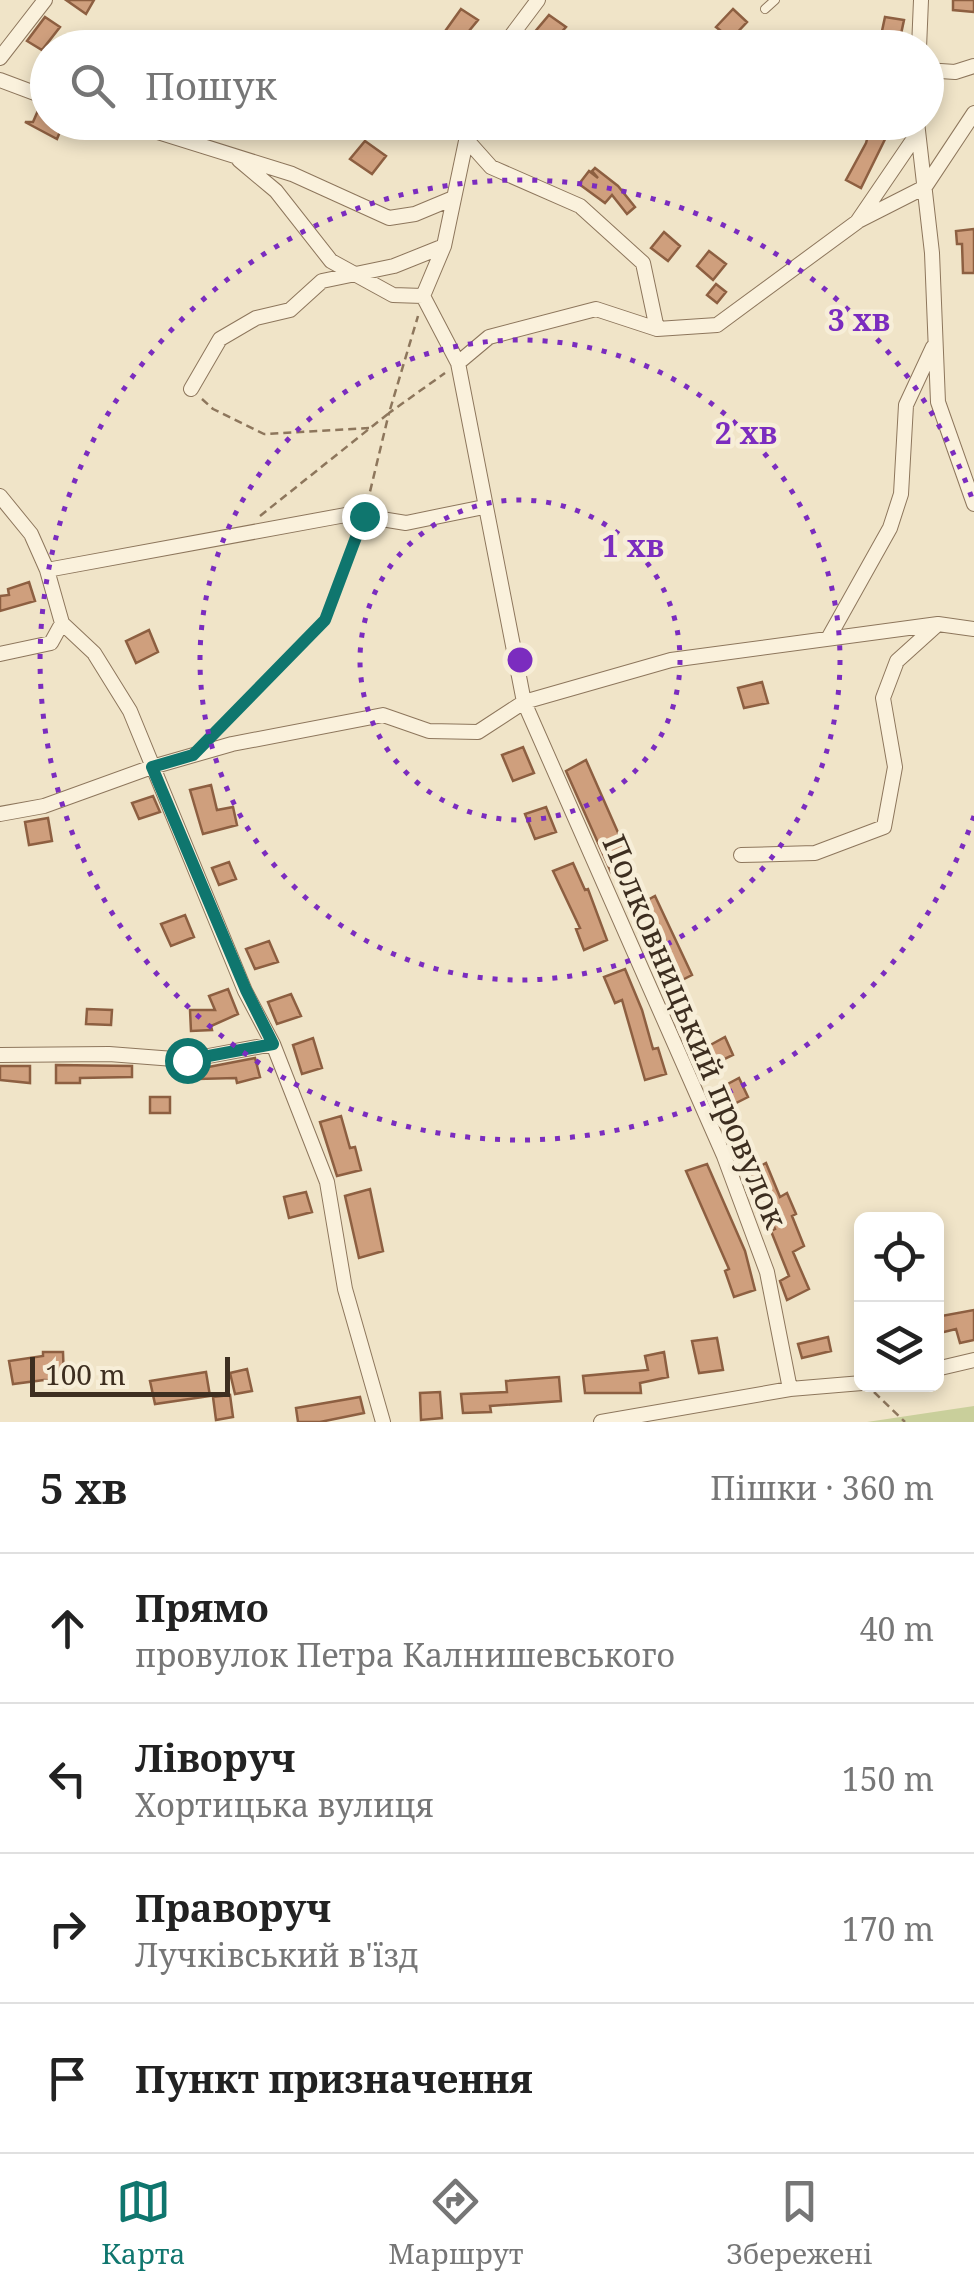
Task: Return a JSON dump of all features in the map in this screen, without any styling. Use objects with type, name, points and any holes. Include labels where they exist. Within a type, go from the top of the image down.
[{"type":"street","points":[[0,58],[45,0]]},
{"type":"street","points":[[516,30],[538,0]]},
{"type":"street","points":[[920,30],[921,0]]},
{"type":"street","points":[[955,72],[974,66]]},
{"type":"street","points":[[944,71],[974,78]]},
{"type":"street","points":[[0,80],[30,91]]},
{"type":"street","points":[[458,363],[490,337],[596,310],[657,330],[716,324],[856,222],[925,188],[974,113]]},
{"type":"street","points":[[183,140],[292,174],[389,218],[415,214],[451,199]]},
{"type":"street","points":[[234,156],[276,191],[332,261],[393,294],[424,296],[444,246],[466,140]]},
{"type":"street","points":[[467,140],[491,167],[580,206],[643,263],[657,330]]},
{"type":"street","points":[[856,222],[909,140]]},
{"type":"street","points":[[919,140],[932,253],[938,402],[974,504]]},
{"type":"street","points":[[191,389],[220,340],[256,318],[290,310],[322,282],[394,266],[444,246]]},
{"type":"street","name":"Полковницький провулок","points":[[424,296],[458,363],[524,702],[724,1156],[766,1272],[790,1389]]},
{"type":"street","points":[[829,637],[890,528],[901,494],[906,405],[935,341]]},
{"type":"street","points":[[0,496],[30,534],[62,623],[94,653],[122,696],[246,990],[273,1044],[327,1182],[345,1289],[384,1422]]},
{"type":"street","points":[[46,570],[350,514],[406,523],[484,507]]},
{"type":"street","points":[[0,654],[52,643],[62,623]]},
{"type":"street","points":[[742,855],[815,853],[884,827],[895,767],[883,698],[897,661],[938,624]]},
{"type":"street","points":[[0,814],[44,806],[152,767],[232,744],[383,716],[430,731],[478,732],[524,702],[671,660],[938,624],[974,628]]},
{"type":"street","points":[[0,1054],[109,1054],[187,1060],[273,1044]]},
{"type":"street","points":[[944,1367],[974,1360]]},
{"type":"street","points":[[601,1422],[790,1389],[854,1385]]},
{"type":"lane","points":[[766,9],[774,0]]},
{"type":"path","points":[[193,755],[325,620],[364,516],[424,296]]},
{"type":"path","points":[[239,533],[458,363]]},
{"type":"path","points":[[191,389],[213,409],[264,434],[371,428]]},
{"type":"path","points":[[873,1392],[905,1422]]},
{"type":"green space","points":[[974,1406],[974,1422],[867,1422]]},
{"type":"building","points":[[66,0],[94,0],[86,14]]},
{"type":"building","points":[[953,0],[974,0],[974,12],[953,10]]},
{"type":"building","points":[[461,9],[478,20],[470,30],[446,30]]},
{"type":"building","points":[[733,9],[747,22],[739,30],[716,27]]},
{"type":"building","points":[[549,15],[566,27],[563,30],[536,30]]},
{"type":"building","points":[[45,17],[60,27],[58,30],[35,30]]},
{"type":"building","points":[[885,17],[904,20],[902,30],[882,30]]},
{"type":"building","points":[[885,140],[861,188],[846,180],[866,143]]},
{"type":"building","points":[[365,141],[386,156],[372,174],[350,159]]},
{"type":"building","points":[[595,168],[618,186],[635,207],[627,214],[612,195],[605,203],[579,184],[589,171],[598,178],[592,171]]},
{"type":"building","points":[[974,229],[974,273],[963,273],[962,244],[957,244],[956,231]]},
{"type":"building","points":[[664,232],[680,246],[668,261],[651,248]]},
{"type":"building","points":[[709,251],[726,264],[713,280],[697,266]]},
{"type":"building","points":[[716,284],[726,292],[717,303],[707,295]]},
{"type":"building","points":[[29,582],[35,601],[0,611],[0,596],[9,595],[8,589]]},
{"type":"building","points":[[149,630],[158,652],[136,663],[126,641]]},
{"type":"building","points":[[762,682],[768,703],[744,708],[738,688]]},
{"type":"building","points":[[523,747],[534,773],[513,781],[502,755]]},
{"type":"building","points":[[586,760],[631,862],[611,872],[566,771]]},
{"type":"building","points":[[211,785],[217,810],[233,807],[237,825],[203,834],[190,790]]},
{"type":"building","points":[[153,796],[160,812],[139,819],[132,803]]},
{"type":"building","points":[[546,807],[556,832],[535,839],[525,814]]},
{"type":"building","points":[[48,818],[52,841],[29,845],[25,822]]},
{"type":"building","points":[[229,862],[236,879],[219,885],[212,868]]},
{"type":"building","points":[[573,863],[585,890],[588,889],[607,940],[584,950],[576,929],[580,928],[553,871]]},
{"type":"building","points":[[655,896],[692,975],[670,986],[633,908]]},
{"type":"building","points":[[185,915],[194,937],[171,946],[161,924]]},
{"type":"building","points":[[269,941],[278,962],[255,969],[246,949]]},
{"type":"building","points":[[625,969],[653,1049],[658,1048],[666,1074],[645,1080],[622,1000],[615,1003],[604,977]]},
{"type":"building","points":[[228,989],[238,1014],[211,1026],[212,1030],[191,1031],[190,1010],[215,1010],[209,996]]},
{"type":"building","points":[[291,994],[301,1016],[277,1024],[268,1002]]},
{"type":"building","points":[[87,1009],[112,1010],[111,1025],[86,1024]]},
{"type":"building","points":[[725,1037],[733,1055],[710,1066],[703,1049]]},
{"type":"building","points":[[313,1038],[322,1068],[302,1074],[293,1045]]},
{"type":"building","points":[[255,1058],[260,1077],[237,1083],[236,1078],[198,1079],[198,1069]]},
{"type":"building","points":[[56,1065],[132,1066],[132,1077],[80,1078],[80,1083],[56,1083]]},
{"type":"building","points":[[0,1066],[30,1066],[30,1083],[0,1080]]},
{"type":"building","points":[[739,1078],[748,1097],[730,1106],[722,1087]]},
{"type":"building","points":[[150,1097],[170,1097],[170,1113],[150,1113]]},
{"type":"building","points":[[341,1116],[361,1170],[337,1176],[320,1122]]},
{"type":"building","points":[[766,1163],[780,1197],[787,1193],[804,1246],[793,1252],[809,1289],[787,1300],[780,1281],[789,1276],[771,1231],[775,1229],[749,1172]]},
{"type":"building","points":[[707,1164],[745,1251],[755,1290],[734,1297],[725,1271],[729,1269],[686,1171]]},
{"type":"building","points":[[370,1189],[383,1251],[359,1258],[345,1196]]},
{"type":"building","points":[[306,1192],[312,1212],[289,1218],[284,1197]]},
{"type":"building","points":[[974,1310],[974,1340],[960,1343],[956,1329],[944,1332],[944,1316]]},
{"type":"building","points":[[828,1337],[831,1351],[802,1358],[798,1344]]},
{"type":"building","points":[[717,1338],[723,1370],[699,1373],[692,1341]]},
{"type":"building","points":[[43,1352],[63,1352],[64,1381],[13,1384],[9,1361],[43,1356]]},
{"type":"building","points":[[664,1352],[668,1377],[640,1383],[641,1393],[585,1393],[583,1376],[648,1370],[645,1356]]},
{"type":"building","points":[[247,1369],[252,1391],[235,1394],[230,1373]]},
{"type":"building","points":[[206,1372],[210,1396],[155,1404],[150,1381]]},
{"type":"building","points":[[559,1377],[561,1401],[490,1406],[491,1412],[463,1413],[461,1394],[507,1392],[506,1381]]},
{"type":"building","points":[[440,1392],[442,1418],[421,1420],[420,1393]]},
{"type":"building","points":[[230,1395],[233,1417],[216,1420],[213,1397]]},
{"type":"building","points":[[360,1397],[364,1413],[298,1422],[296,1408]]},
{"type":"route","points":[[187,1060],[273,1044],[246,990],[152,767],[193,755],[325,620],[364,516]]}]
